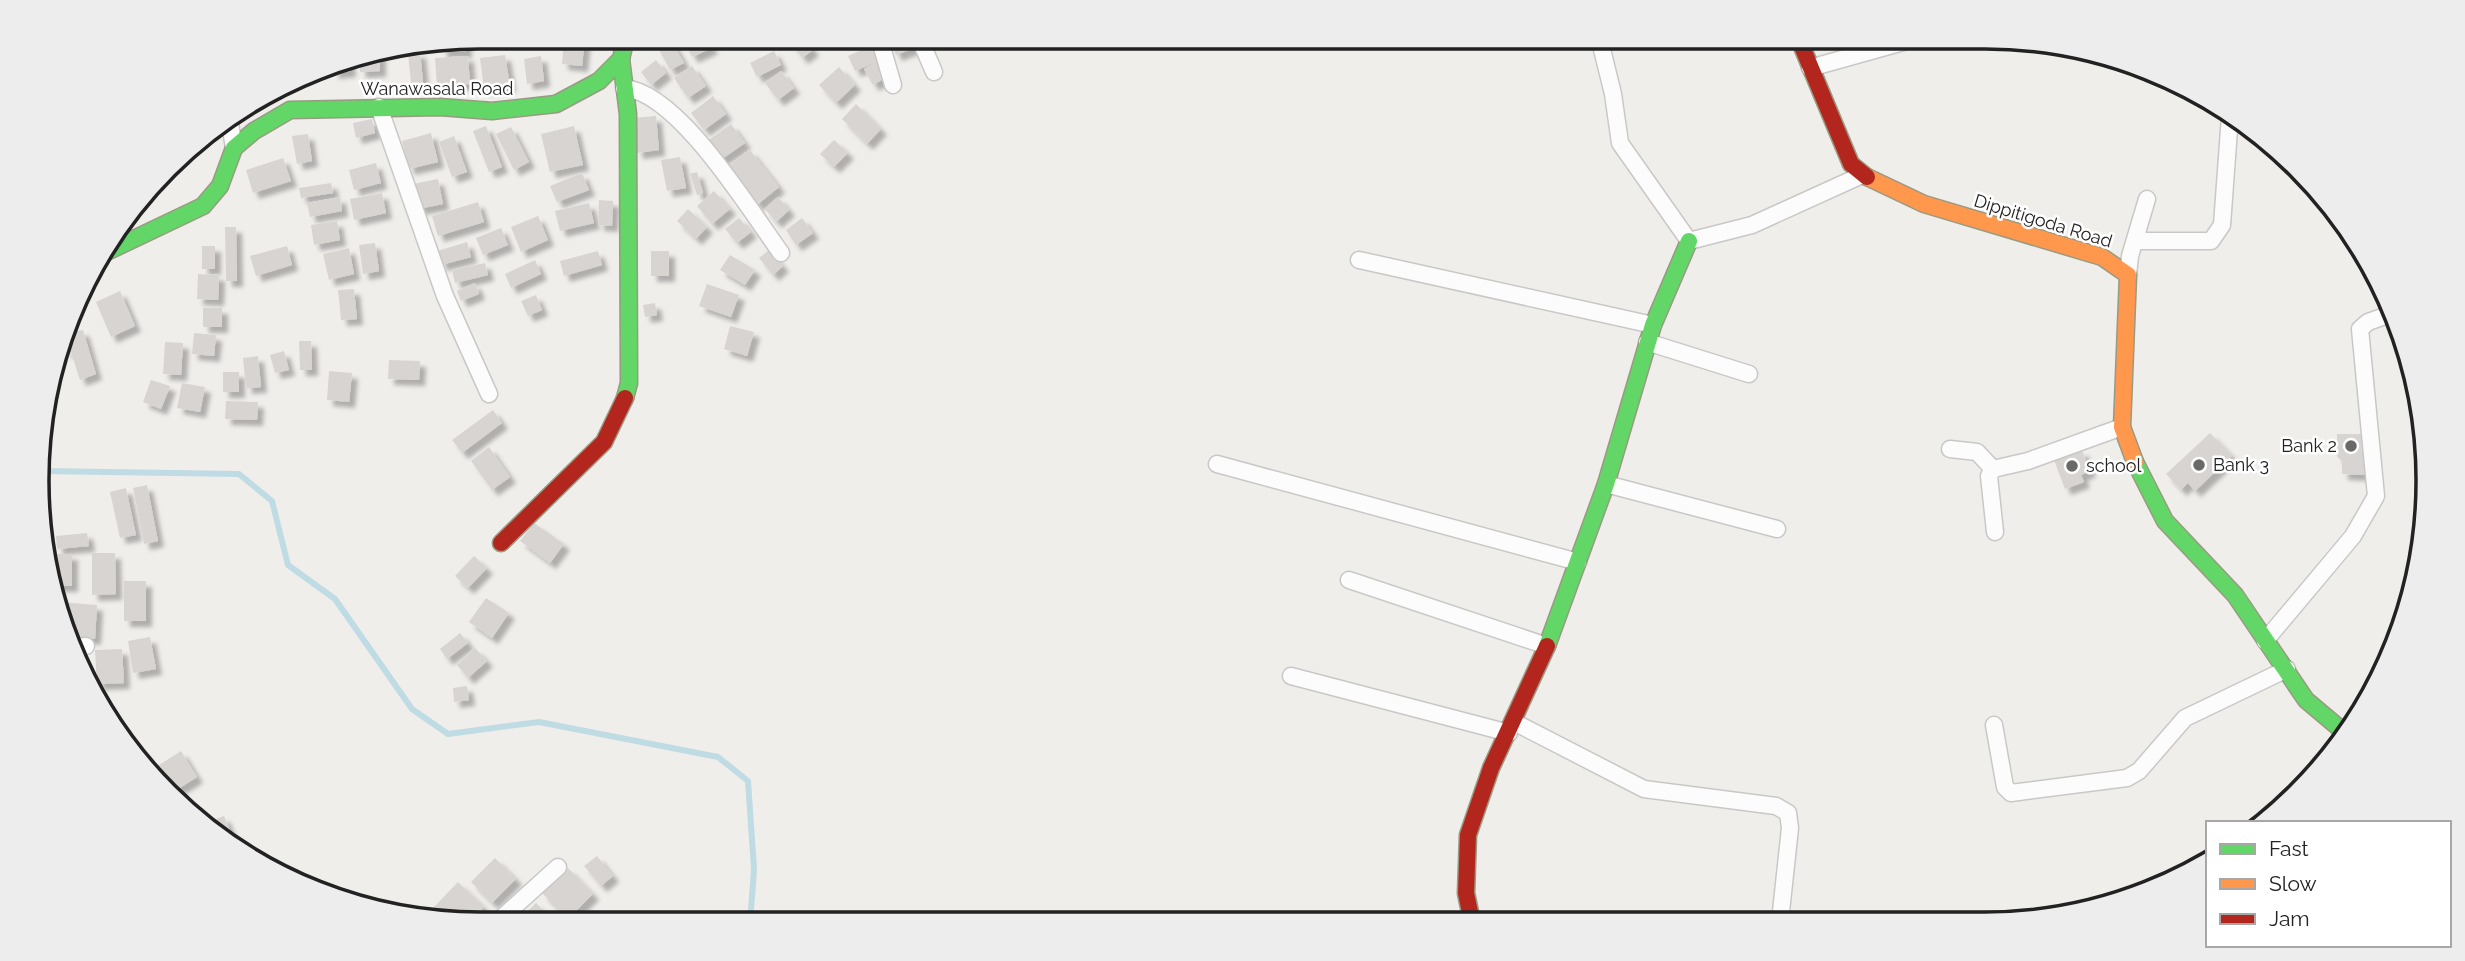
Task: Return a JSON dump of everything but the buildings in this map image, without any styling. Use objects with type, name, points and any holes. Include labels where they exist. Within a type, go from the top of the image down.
[{"type":"street","points":[[501,543],[604,442],[620,413],[629,383],[628,114],[621,59],[625,49]]},
{"type":"street","points":[[882,49],[893,85]]},
{"type":"street","points":[[924,49],[934,72]]},
{"type":"street","points":[[1602,49],[1614,94],[1620,143],[1689,240]]},
{"type":"street","points":[[1689,240],[1752,225],[1862,175],[1851,164],[1803,49]]},
{"type":"street","points":[[1810,68],[1878,49]]},
{"type":"street","name":"Wanawasala Road","points":[[234,148],[254,131],[290,110],[440,107],[492,111],[556,104],[599,81],[621,59]]},
{"type":"street","points":[[624,88],[638,89],[653,97],[680,118],[781,253]]},
{"type":"street","points":[[379,107],[445,296],[489,394]]},
{"type":"street","points":[[2135,240],[2215,239],[2222,225],[2229,126]]},
{"type":"street","points":[[119,246],[203,206],[220,186],[234,148],[231,129]]},
{"type":"street","name":"Dippitigoda Road","points":[[1862,175],[1935,209],[2025,232],[2111,261],[2128,275]]},
{"type":"street","points":[[2147,199],[2128,275],[2122,427],[2143,483],[2165,521],[2235,595],[2306,700],[2338,728]]},
{"type":"street","points":[[1470,912],[1466,893],[1468,835],[1492,768],[1547,646],[1606,484],[1647,342],[1689,240]]},
{"type":"street","points":[[1359,260],[1653,325]]},
{"type":"street","points":[[2265,641],[2353,536],[2376,496],[2360,330],[2368,322],[2384,317]]},
{"type":"street","points":[[1647,342],[1749,374]]},
{"type":"street","points":[[1995,532],[1989,476],[1993,469],[2028,461],[2122,427]]},
{"type":"street","points":[[1950,449],[1977,452],[1993,469]]},
{"type":"street","points":[[1217,464],[1578,562]]},
{"type":"street","points":[[1606,484],[1777,529]]},
{"type":"street","points":[[1349,580],[1547,646]]},
{"type":"street","points":[[1994,725],[2005,787],[2011,793],[2127,778],[2139,771],[2185,718],[2287,669]]},
{"type":"street","points":[[1291,676],[1512,727],[1644,789],[1776,806],[1788,813],[1790,828],[1781,912]]},
{"type":"street","points":[[508,912],[558,866]]},
{"type":"waterway","points":[[49,471],[239,474],[272,501],[288,565],[335,599],[412,709],[448,734],[539,722],[718,757],[748,781],[754,869],[751,912]]},
{"type":"traffic: fast","points":[[119,246],[203,206],[220,186],[234,148],[254,131],[290,110],[440,107],[492,111],[556,104],[599,81],[621,59],[623,49]]},
{"type":"traffic: fast","points":[[621,59],[628,114],[629,383],[625,398]]},
{"type":"traffic: fast","points":[[1547,646],[1606,484],[1653,325],[1689,241]]},
{"type":"traffic: fast","points":[[2135,462],[2165,521],[2235,595],[2306,700],[2338,727]]},
{"type":"traffic: slow","points":[[1867,177],[1924,204],[2102,257],[2128,275],[2122,427],[2135,462]]},
{"type":"traffic: jam","points":[[1803,49],[1851,164],[1867,177]]},
{"type":"traffic: jam","points":[[501,543],[604,442],[625,398]]},
{"type":"traffic: jam","points":[[1470,912],[1466,893],[1468,835],[1491,768],[1547,646]]},
{"type":"place","name":"Bank 2","points":[[2351,446]]},
{"type":"place","name":"Bank 3","points":[[2199,465]]},
{"type":"place","name":"school","points":[[2072,466]]}]
